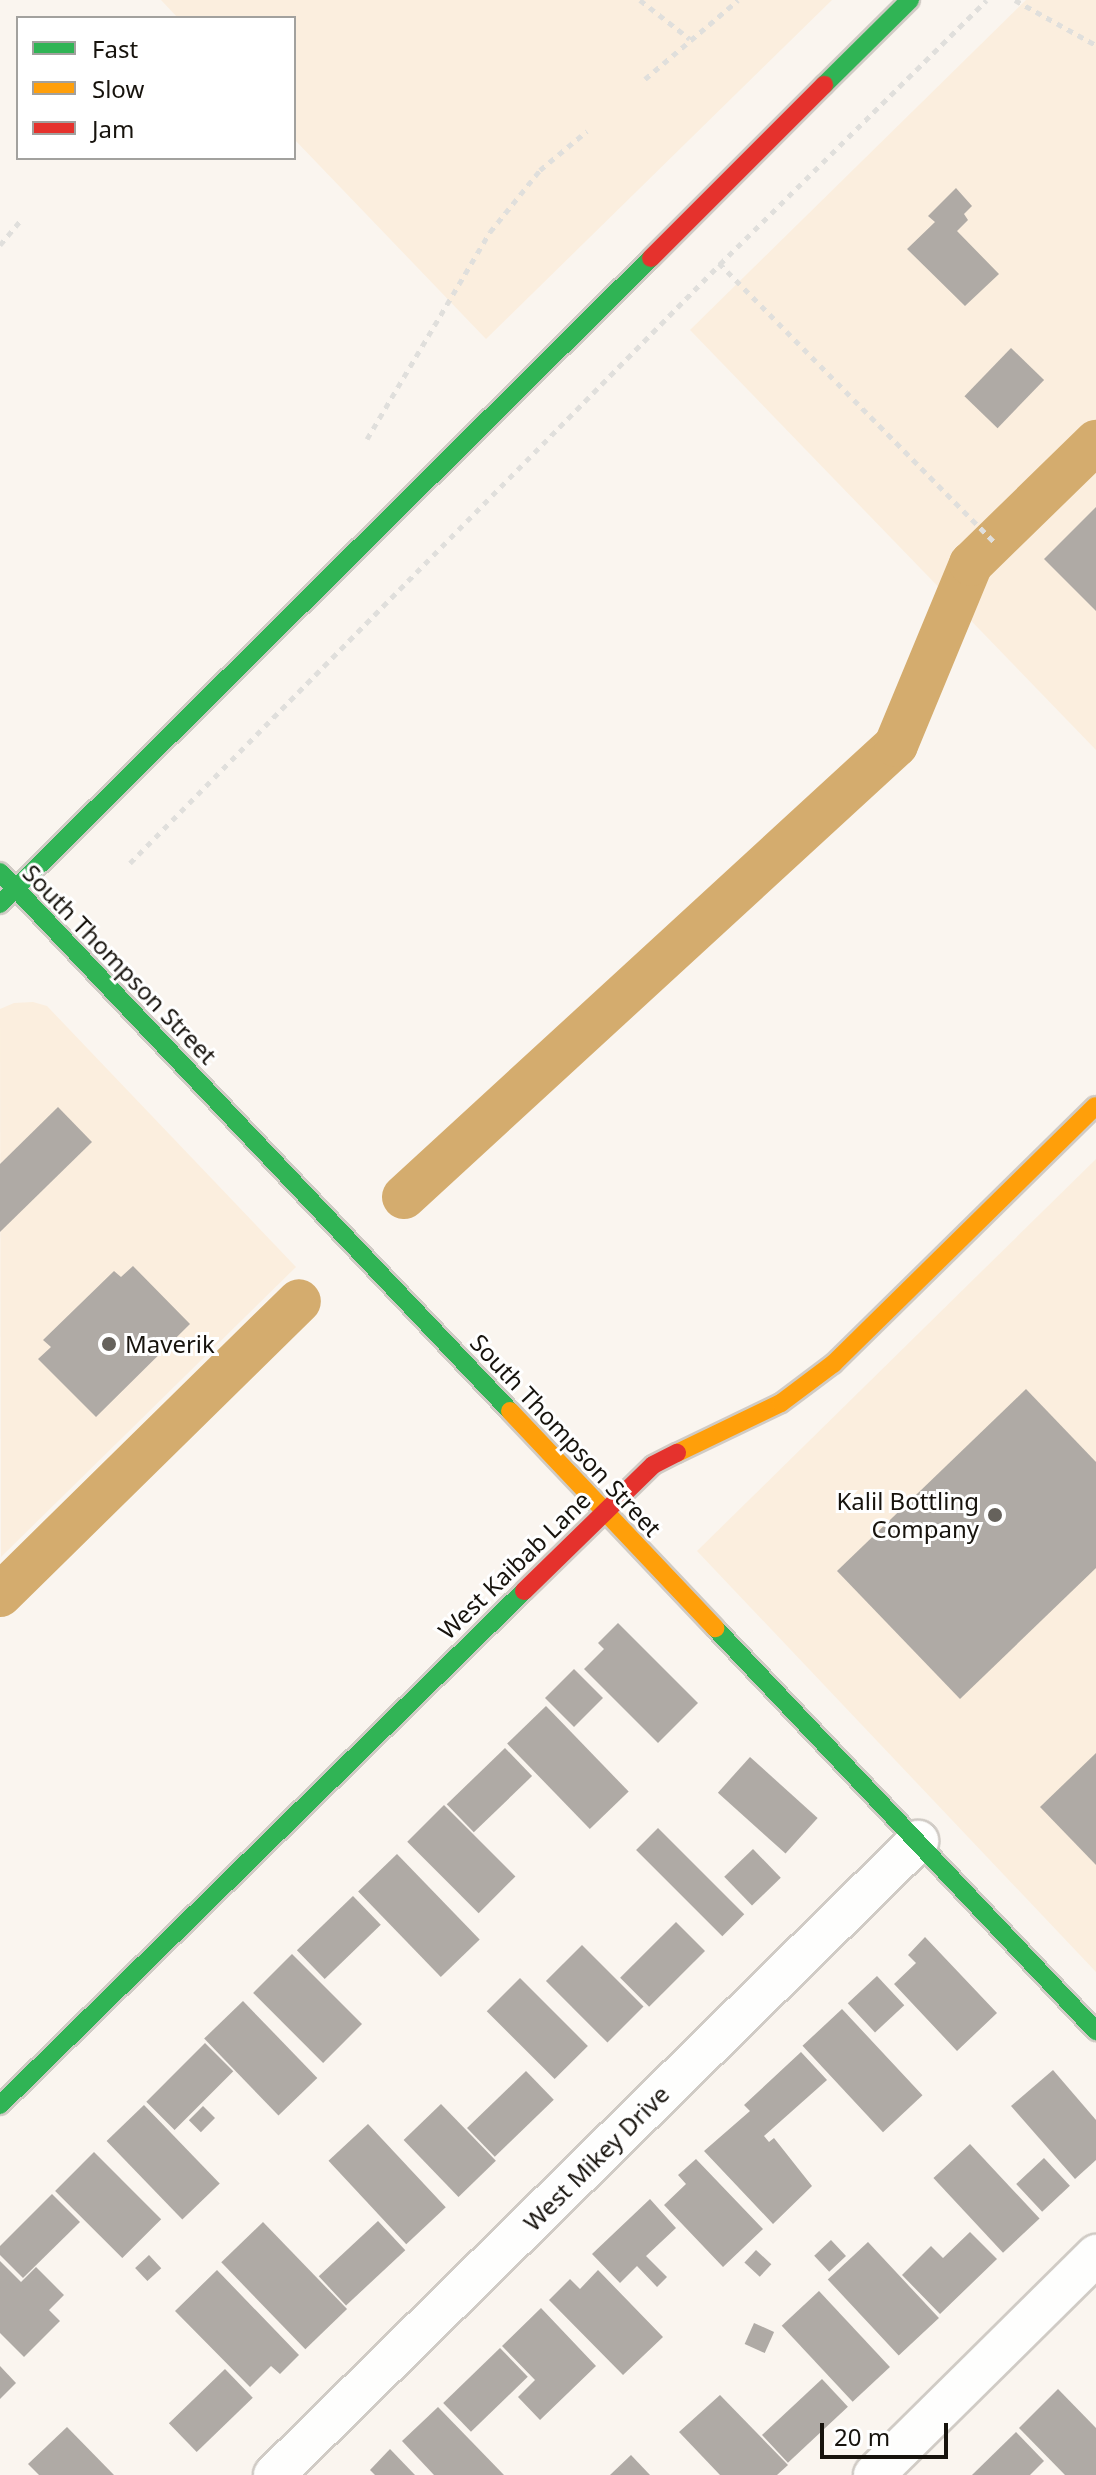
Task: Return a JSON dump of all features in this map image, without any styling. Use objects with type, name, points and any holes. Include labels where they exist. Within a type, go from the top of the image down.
[{"type":"street","points":[[0,904],[910,0]]},
{"type":"street","name":"South Thompson Street","points":[[0,872],[1096,2031]]},
{"type":"street","name":"West Kaibab Lane","points":[[0,2105],[653,1465],[781,1403],[833,1364],[1096,1106]]},
{"type":"street","name":"West Mikey Drive","points":[[274,2475],[918,1841]]},
{"type":"street","points":[[874,2475],[1096,2255]]},
{"type":"path","points":[[640,0],[690,39]]},
{"type":"path","points":[[645,79],[738,0]]},
{"type":"path","points":[[130,863],[720,264],[987,0]]},
{"type":"path","points":[[1015,0],[1096,45]]},
{"type":"path","points":[[367,439],[490,232],[540,170],[587,131]]},
{"type":"path","points":[[0,245],[21,220]]},
{"type":"path","points":[[683,226],[994,542]]},
{"type":"shaded area","points":[[161,0],[832,0],[486,339],[296,141],[296,16],[176,16]]},
{"type":"shaded area","points":[[1026,0],[1096,0],[1096,750],[690,330]]},
{"type":"shaded area","name":"Maverik","points":[[33,1002],[47,1006],[296,1267],[1,1557],[0,1009],[14,1003]]},
{"type":"shaded area","points":[[1096,1159],[1096,1972],[697,1551]]},
{"type":"building","points":[[956,188],[972,206],[964,214],[968,220],[957,231],[999,274],[965,306],[907,249],[935,222],[928,216]]},
{"type":"building","points":[[1011,348],[1044,380],[998,428],[964,396]]},
{"type":"building","points":[[1096,507],[1096,611],[1044,559]]},
{"type":"building","points":[[58,1107],[92,1142],[0,1232],[0,1164]]},
{"type":"building","name":"Maverik","points":[[133,1266],[190,1324],[96,1417],[38,1359],[51,1347],[43,1340],[114,1271],[121,1277]]},
{"type":"building","name":"Kalil Bottling Company","points":[[1026,1389],[1096,1462],[1096,1568],[960,1699],[837,1571]]},
{"type":"building","points":[[618,1623],[698,1703],[658,1743],[584,1669],[604,1649],[598,1643]]},
{"type":"building","points":[[574,1669],[603,1698],[574,1727],[545,1698]]},
{"type":"building","points":[[546,1706],[629,1792],[590,1829],[507,1744]]},
{"type":"building","points":[[505,1748],[532,1776],[474,1832],[447,1804]]},
{"type":"building","points":[[1096,1753],[1096,1865],[1040,1807]]},
{"type":"building","points":[[750,1757],[818,1818],[786,1854],[718,1793]]},
{"type":"building","points":[[444,1805],[515,1876],[479,1913],[407,1842]]},
{"type":"building","points":[[658,1828],[744,1914],[722,1936],[636,1850]]},
{"type":"building","points":[[753,1849],[781,1878],[752,1906],[724,1877]]},
{"type":"building","points":[[397,1854],[480,1940],[441,1977],[358,1892]]},
{"type":"building","points":[[353,1896],[381,1925],[325,1979],[297,1950]]},
{"type":"building","points":[[676,1922],[705,1951],[649,2007],[620,1978]]},
{"type":"building","points":[[925,1937],[997,2013],[957,2051],[894,1984],[916,1963],[908,1955]]},
{"type":"building","points":[[582,1945],[644,2007],[607,2043],[546,1981]]},
{"type":"building","points":[[292,1954],[362,2024],[323,2063],[253,1993]]},
{"type":"building","points":[[877,1976],[904,2005],[875,2033],[848,2003]]},
{"type":"building","points":[[520,1978],[588,2046],[555,2079],[487,2011]]},
{"type":"building","points":[[243,2001],[317,2078],[278,2115],[204,2039]]},
{"type":"building","points":[[842,2009],[922,2095],[883,2132],[803,2046]]},
{"type":"building","points":[[205,2043],[233,2071],[175,2130],[146,2102]]},
{"type":"building","points":[[801,2052],[827,2080],[764,2136],[769,2142],[774,2138],[812,2186],[773,2224],[704,2151],[750,2111],[744,2105]]},
{"type":"building","points":[[1053,2070],[1096,2120],[1096,2160],[1075,2179],[1011,2106]]},
{"type":"building","points":[[526,2071],[554,2100],[495,2157],[467,2128]]},
{"type":"building","points":[[441,2104],[496,2161],[458,2197],[404,2140]]},
{"type":"building","points":[[144,2105],[220,2183],[182,2220],[107,2141]]},
{"type":"building","points":[[203,2106],[215,2118],[201,2132],[189,2120]]},
{"type":"building","points":[[368,2124],[446,2207],[406,2244],[329,2161]]},
{"type":"building","points":[[970,2144],[1040,2219],[1003,2253],[933,2178]]},
{"type":"building","points":[[94,2152],[161,2219],[122,2258],[55,2191]]},
{"type":"building","points":[[1044,2158],[1070,2186],[1042,2212],[1016,2184]]},
{"type":"building","points":[[696,2159],[763,2229],[723,2267],[664,2205],[686,2184],[678,2175]]},
{"type":"building","points":[[52,2194],[80,2222],[23,2278],[0,2255],[0,2246]]},
{"type":"building","points":[[650,2199],[676,2228],[646,2256],[667,2277],[657,2287],[637,2266],[620,2283],[592,2254]]},
{"type":"building","points":[[378,2221],[405,2250],[346,2305],[319,2276]]},
{"type":"building","points":[[263,2222],[347,2309],[305,2349],[221,2262]]},
{"type":"building","points":[[970,2232],[997,2259],[940,2314],[902,2275],[931,2246],[943,2258]]},
{"type":"building","points":[[831,2240],[846,2256],[829,2272],[814,2256]]},
{"type":"building","points":[[868,2242],[939,2318],[899,2356],[828,2280]]},
{"type":"building","points":[[756,2250],[771,2264],[760,2277],[744,2262]]},
{"type":"building","points":[[149,2255],[161,2268],[147,2281],[135,2268]]},
{"type":"building","points":[[0,2261],[21,2282],[36,2267],[64,2295],[49,2310],[60,2321],[24,2357],[0,2333]]},
{"type":"building","points":[[217,2270],[299,2355],[280,2374],[271,2366],[250,2387],[175,2311]]},
{"type":"building","points":[[598,2270],[663,2337],[623,2375],[549,2300],[570,2279],[580,2289]]},
{"type":"building","points":[[819,2291],[890,2367],[853,2402],[782,2326]]},
{"type":"building","points":[[541,2308],[596,2366],[540,2420],[518,2397],[535,2380],[502,2346]]},
{"type":"building","points":[[754,2323],[774,2332],[765,2353],[745,2344]]},
{"type":"building","points":[[500,2348],[528,2377],[471,2432],[443,2403]]},
{"type":"building","points":[[0,2366],[16,2383],[0,2399]]},
{"type":"building","points":[[225,2369],[253,2398],[197,2452],[169,2423]]},
{"type":"building","points":[[822,2379],[848,2407],[788,2463],[762,2435]]},
{"type":"building","points":[[1058,2389],[1096,2428],[1096,2475],[1065,2475],[1019,2428]]},
{"type":"building","points":[[720,2395],[788,2465],[777,2475],[720,2475],[679,2432]]},
{"type":"building","points":[[438,2407],[504,2475],[434,2475],[402,2441]]},
{"type":"building","points":[[67,2427],[114,2475],[39,2475],[28,2464]]},
{"type":"building","points":[[1016,2432],[1044,2461],[1030,2475],[972,2475]]},
{"type":"building","points":[[390,2449],[415,2475],[375,2475],[370,2470]]},
{"type":"building","points":[[631,2455],[650,2475],[610,2475]]},
{"type":"waterway","points":[[404,1197],[896,745],[971,564],[1096,442]]},
{"type":"waterway","points":[[0,1595],[299,1301]]},
{"type":"traffic: fast","points":[[824,85],[910,0]]},
{"type":"traffic: fast","points":[[0,904],[651,258]]},
{"type":"traffic: fast","points":[[0,872],[510,1411]]},
{"type":"traffic: fast","points":[[0,2105],[524,1591]]},
{"type":"traffic: fast","points":[[715,1628],[1096,2031]]},
{"type":"traffic: slow","points":[[677,1453],[781,1403],[833,1364],[1096,1106]]},
{"type":"traffic: slow","points":[[510,1411],[715,1628]]},
{"type":"traffic: jam","points":[[651,258],[824,85]]},
{"type":"traffic: jam","points":[[524,1591],[653,1465],[677,1453]]},
{"type":"place","name":"Maverik","points":[[109,1344]]},
{"type":"place","name":"Kalil Bottling Company","points":[[995,1515]]}]
